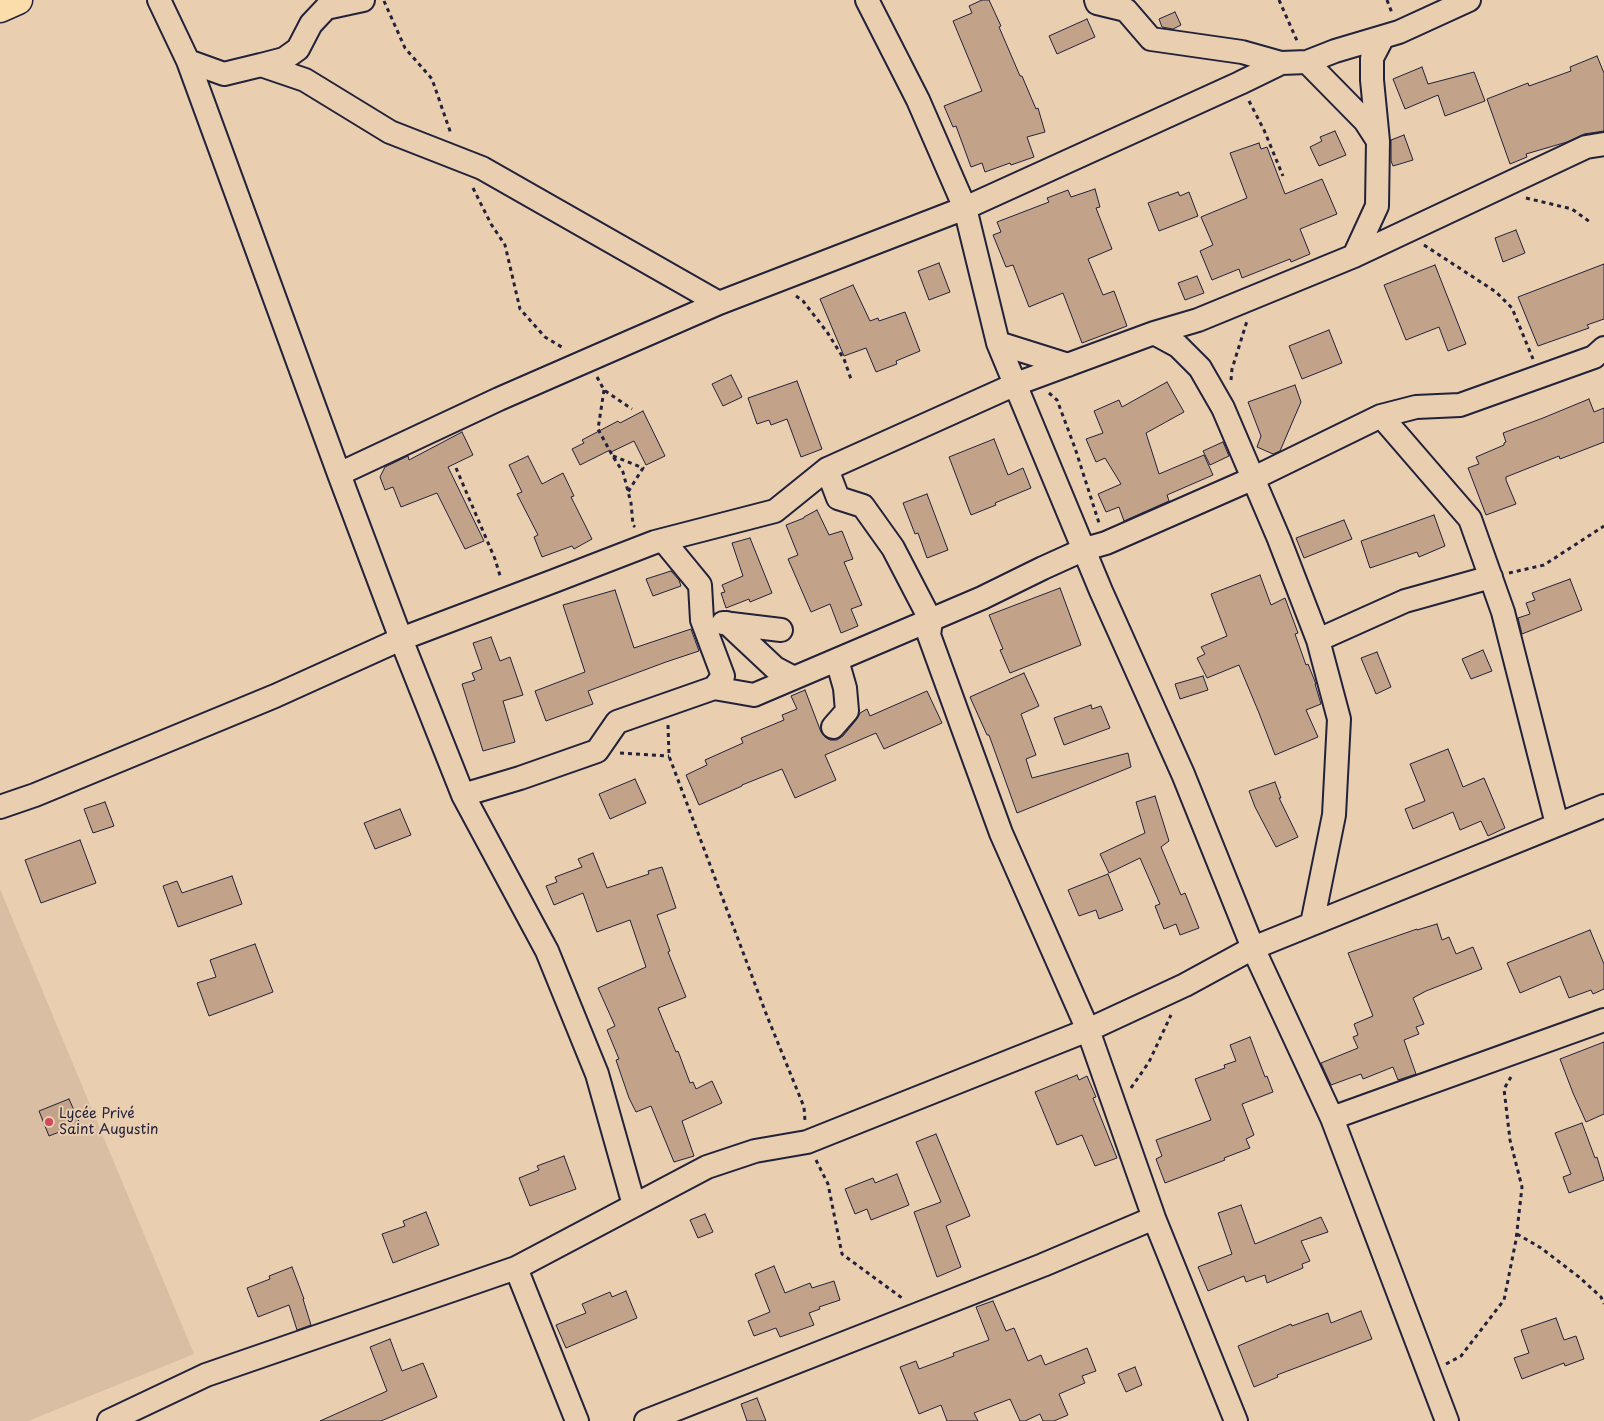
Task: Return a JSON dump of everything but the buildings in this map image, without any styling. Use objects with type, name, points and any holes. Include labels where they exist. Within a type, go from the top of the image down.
[{"type":"highway","points":[[0,8],[18,0]]},
{"type":"street","points":[[158,0],[188,61],[339,474],[401,639],[463,795],[547,951],[597,1074],[634,1205]]},
{"type":"street","points":[[188,61],[224,74],[284,59],[298,49],[311,24],[326,8],[362,0]]},
{"type":"street","points":[[867,0],[918,100],[965,208],[998,343],[1025,381],[1095,546],[1101,590],[1183,774],[1254,948],[1332,1118],[1447,1421]]},
{"type":"street","points":[[1096,0],[1097,3],[1126,10],[1151,39],[1242,52],[1281,63],[1307,62],[1335,51],[1399,32],[1469,0]]},
{"type":"street","points":[[1354,256],[1377,206],[1378,141],[1372,80],[1372,58],[1383,37]]},
{"type":"street","points":[[1307,62],[1365,121],[1378,141]]},
{"type":"street","points":[[339,474],[499,399],[719,303],[965,208],[1281,63]]},
{"type":"street","points":[[261,65],[305,80],[390,132],[482,168],[719,303]]},
{"type":"street","points":[[0,807],[35,795],[275,696],[401,639],[659,541],[775,511],[827,469],[1025,381],[1154,333],[1198,320],[1255,297],[1354,256],[1586,147],[1604,144]]},
{"type":"street","points":[[1154,333],[1178,346],[1200,368],[1223,408],[1254,478],[1318,640],[1340,719],[1334,815],[1312,924]]},
{"type":"street","points":[[998,343],[1068,365]]},
{"type":"street","points":[[463,795],[520,778],[596,751],[617,722],[714,688],[754,695],[982,598],[1043,568],[1254,478],[1381,416],[1416,406],[1460,405],[1594,357],[1604,348]]},
{"type":"street","points":[[1381,416],[1470,519],[1504,612],[1557,824]]},
{"type":"street","points":[[827,469],[838,498],[863,506],[893,548],[931,620],[929,634],[1001,833],[1088,1030],[1116,1105],[1154,1218],[1236,1421]]},
{"type":"street","points":[[659,541],[700,585],[702,620],[723,676],[714,688]]},
{"type":"street","points":[[1318,640],[1405,601],[1491,577]]},
{"type":"street","points":[[702,620],[782,630]]},
{"type":"street","points":[[727,623],[775,668],[794,678]]},
{"type":"street","points":[[833,727],[847,711],[845,688],[837,660]]},
{"type":"street","points":[[109,1421],[206,1375],[516,1268],[707,1167],[755,1151],[807,1142],[1088,1030],[1185,985],[1254,948],[1604,806]]},
{"type":"street","points":[[1332,1118],[1604,1020]]},
{"type":"street","points":[[646,1421],[1043,1265],[1154,1218]]},
{"type":"street","points":[[516,1268],[576,1421]]},
{"type":"path","points":[[1279,0],[1307,62]]},
{"type":"path","points":[[1240,83],[1264,130],[1283,176]]},
{"type":"path","points":[[1500,187],[1531,200],[1572,210],[1590,222]]},
{"type":"path","points":[[1405,232],[1496,292],[1512,308],[1540,376]]},
{"type":"path","points":[[775,281],[803,301],[827,332],[844,359],[852,382]]},
{"type":"path","points":[[1231,386],[1232,369],[1255,297]]},
{"type":"path","points":[[585,361],[604,390],[632,409]]},
{"type":"path","points":[[1025,381],[1057,400],[1075,448],[1095,546]]},
{"type":"path","points":[[604,390],[598,429],[623,472],[633,525],[659,541]]},
{"type":"path","points":[[612,455],[643,468],[628,492]]},
{"type":"path","points":[[456,468],[495,559],[501,580],[498,602]]},
{"type":"path","points":[[1491,577],[1544,565],[1604,526]]},
{"type":"path","points":[[668,704],[669,756],[767,1016],[804,1108],[807,1142],[828,1184],[842,1254],[922,1312]]},
{"type":"path","points":[[596,751],[669,756]]},
{"type":"path","points":[[1116,1105],[1135,1083],[1149,1062],[1185,985]]},
{"type":"path","points":[[1430,1374],[1461,1356],[1504,1300],[1517,1234],[1522,1187],[1510,1140],[1504,1089],[1525,1048]]},
{"type":"path","points":[[1517,1234],[1541,1248],[1578,1276],[1601,1297],[1604,1304]]},
{"type":"shaded area","name":"Lycée Privé Saint Augustin","points":[[0,889],[194,1354],[28,1421],[0,1421]]},
{"type":"place","name":"Lycée Privé Saint Augustin","points":[[49,1122]]}]
